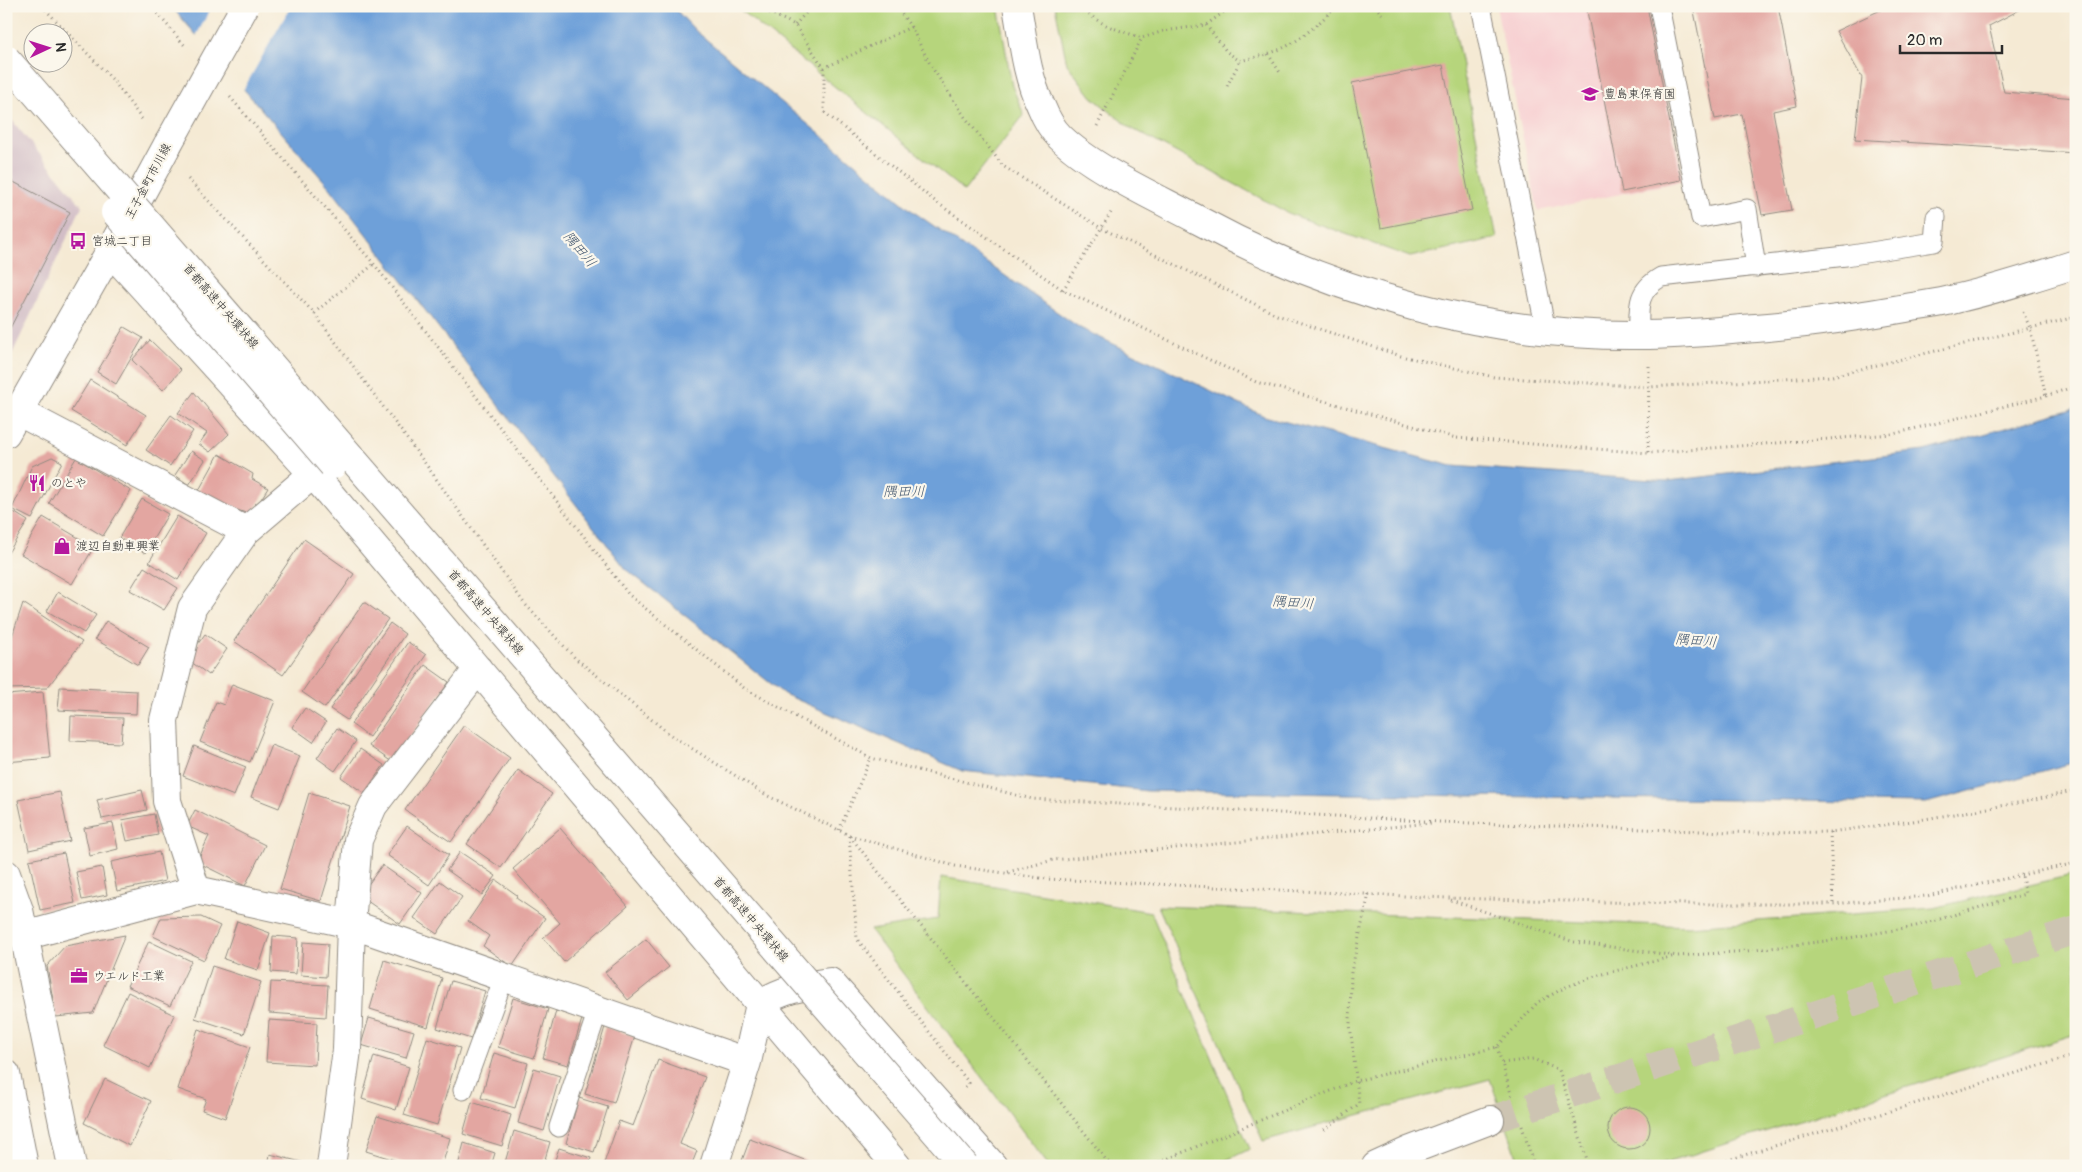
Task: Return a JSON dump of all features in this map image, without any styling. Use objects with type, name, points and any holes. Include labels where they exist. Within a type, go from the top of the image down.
[{"type":"main road","name":"王子金町市川線","points":[[12,422],[110,251],[245,6]]},
{"type":"main road","points":[[1017,6],[1030,78],[1041,107],[1058,134],[1082,155],[1208,225],[1291,265],[1351,288],[1414,307],[1491,325],[1546,331],[1639,336],[1798,325],[1860,316],[1958,299],[2076,264]]},
{"type":"main road","name":"首都高速中央環状線","points":[[6,59],[965,1166]]},
{"type":"main road","name":"首都高速中央環状線","points":[[6,81],[144,247],[943,1166]]},
{"type":"main road","points":[[110,251],[313,474],[897,1166]]},
{"type":"main road","points":[[12,422],[246,531]]},
{"type":"main road","points":[[196,890],[167,801],[164,720],[192,608],[246,531],[313,474]]},
{"type":"main road","points":[[332,1166],[347,1050],[351,924],[358,840],[373,806],[478,669]]},
{"type":"main road","points":[[6,874],[24,936],[72,1166]]},
{"type":"main road","points":[[24,936],[196,890],[351,924],[747,1062]]},
{"type":"main road","points":[[714,1166],[747,1062],[760,1004],[794,987],[830,982],[993,1166]]},
{"type":"main road","points":[[6,1074],[24,1166]]},
{"type":"main road","points":[[1376,1166],[1411,1150],[1490,1120]]},
{"type":"lane","points":[[1481,6],[1546,331]]},
{"type":"lane","points":[[1659,6],[1701,218],[1747,210],[1756,267]]},
{"type":"lane","points":[[1639,336],[1639,306],[1642,295],[1653,282],[1670,275],[1846,256],[1934,242],[1936,217]]},
{"type":"lane","points":[[464,1090],[504,977]]},
{"type":"lane","points":[[559,1127],[598,1010]]},
{"type":"path","points":[[42,6],[112,79],[144,122]]},
{"type":"path","points":[[151,6],[189,50]]},
{"type":"path","points":[[702,6],[708,6]]},
{"type":"path","points":[[756,6],[794,25],[824,68],[824,112],[936,202],[1063,290],[1256,382],[1456,438],[1648,452],[1893,434],[2046,396],[2076,386]]},
{"type":"path","points":[[794,25],[812,6]]},
{"type":"path","points":[[896,6],[912,26],[931,66],[965,117],[1003,166],[1101,228],[1063,290]]},
{"type":"path","points":[[1083,6],[1088,15],[1114,28],[1142,38],[1164,31],[1206,25],[1232,6]]},
{"type":"path","points":[[1206,25],[1226,52],[1240,60],[1268,54],[1286,47],[1326,18],[1336,6]]},
{"type":"path","points":[[1375,6],[1382,14]]},
{"type":"path","points":[[824,68],[912,26]]},
{"type":"path","points":[[1082,155],[1142,38]]},
{"type":"path","points":[[1268,54],[1281,74]]},
{"type":"path","points":[[1227,86],[1240,60]]},
{"type":"path","points":[[227,95],[374,264],[629,595],[744,688],[871,758],[1032,799],[1441,822],[1758,833],[1830,832],[1913,821],[2035,800],[2076,790]]},
{"type":"path","points":[[188,179],[314,313],[524,602],[575,658],[672,736],[768,796],[849,835],[955,866],[1047,879],[1447,898],[1688,904],[1833,904],[1927,896],[2076,863]]},
{"type":"path","points":[[314,313],[374,264]]},
{"type":"path","points":[[2022,309],[2030,328],[2046,396]]},
{"type":"path","points":[[1648,452],[1649,387]]},
{"type":"path","points":[[839,830],[871,758]]},
{"type":"path","points":[[1005,873],[1053,860],[1441,822]]},
{"type":"path","points":[[1830,832],[1833,904]]},
{"type":"path","points":[[849,835],[857,939],[969,1083],[963,1088]]},
{"type":"path","points":[[849,835],[1111,1166]]},
{"type":"path","points":[[1150,1166],[1355,1081],[1496,1047],[1538,1002],[1566,987],[1595,976],[1678,956],[1747,951],[1849,938],[1916,926],[2025,894],[2022,875]]},
{"type":"path","points":[[1324,1130],[1359,1104],[1350,1024],[1351,972],[1369,894]]},
{"type":"path","points":[[1447,898],[1574,942],[1678,956]]},
{"type":"path","points":[[1708,1166],[2076,1055]]},
{"type":"path","points":[[1502,1063],[1533,1058],[1559,1070],[1588,1164],[1576,1166]]},
{"type":"shaded area","name":"豊島東保育園","points":[[1496,6],[1648,6],[1683,181],[1538,211]]},
{"type":"shaded area","points":[[6,113],[82,206],[6,367]]},
{"type":"green space","points":[[735,6],[998,6],[1012,86],[1024,115],[964,191]]},
{"type":"green space","points":[[1055,6],[1450,6],[1497,238],[1410,257],[1290,214],[1129,127],[1092,97],[1067,64]]},
{"type":"green space","points":[[2076,874],[2076,1034],[1656,1166],[1545,1166],[1542,1158],[1520,1165],[1490,1079],[1263,1141],[1158,906],[1690,926],[1933,908]]},
{"type":"green space","points":[[941,877],[1151,912],[1250,1149],[1214,1166],[1049,1166],[870,930],[938,919]]},
{"type":"water","name":"隅田川","points":[[171,6],[672,6],[696,31],[911,210],[1080,328],[1264,416],[1452,466],[1668,481],[1924,451],[2076,408],[2076,762],[1926,803],[1147,791],[962,771],[784,694],[626,569],[331,189]]},
{"type":"pier","points":[[212,6],[291,6],[242,92],[195,38]]},
{"type":"building","points":[[1586,6],[1647,6],[1681,180],[1622,192]]},
{"type":"building","points":[[1693,6],[1778,6],[1797,106],[1773,111],[1792,210],[1762,215],[1742,114],[1715,119]]},
{"type":"building","points":[[1889,6],[2027,6],[1989,26],[2004,92],[2076,98],[2076,153],[1855,139],[1862,78],[1836,31]]},
{"type":"building","points":[[1443,65],[1472,210],[1381,228],[1352,83]]},
{"type":"building","points":[[6,178],[70,212],[6,336]]},
{"type":"building","points":[[124,327],[143,338],[116,384],[97,372]]},
{"type":"building","points":[[150,340],[181,370],[163,390],[132,360]]},
{"type":"building","points":[[90,380],[146,415],[127,445],[71,411]]},
{"type":"building","points":[[194,392],[229,434],[210,452],[199,444],[207,433],[178,413]]},
{"type":"building","points":[[171,415],[193,431],[170,466],[146,450]]},
{"type":"building","points":[[191,451],[205,460],[189,485],[175,475]]},
{"type":"building","points":[[219,454],[253,474],[252,479],[268,488],[251,515],[216,502],[198,492]]},
{"type":"building","points":[[52,457],[62,462],[32,519],[12,509],[32,466]]},
{"type":"building","points":[[76,458],[131,491],[103,536],[49,503]]},
{"type":"building","points":[[142,499],[168,514],[145,553],[119,538]]},
{"type":"building","points":[[12,511],[28,521],[6,556],[6,520]]},
{"type":"building","points":[[177,516],[206,533],[178,580],[149,562]]},
{"type":"building","points":[[43,517],[94,547],[72,584],[21,554]]},
{"type":"building","points":[[304,539],[354,574],[283,675],[234,641]]},
{"type":"building","points":[[144,567],[178,588],[164,610],[130,590]]},
{"type":"building","points":[[58,592],[96,615],[84,633],[47,611]]},
{"type":"building","points":[[364,602],[388,619],[325,708],[302,692]]},
{"type":"building","points":[[23,603],[82,642],[47,688],[6,689],[6,655]]},
{"type":"building","points":[[106,621],[149,647],[138,665],[95,639]]},
{"type":"building","points":[[390,623],[405,634],[347,720],[330,709]]},
{"type":"building","points":[[205,634],[227,649],[209,675],[187,659]]},
{"type":"building","points":[[408,642],[426,655],[369,737],[351,724]]},
{"type":"building","points":[[425,665],[449,682],[392,762],[369,746]]},
{"type":"building","points":[[232,684],[275,701],[250,762],[200,742],[216,702],[224,705]]},
{"type":"building","points":[[60,687],[137,691],[136,714],[58,710]]},
{"type":"building","points":[[43,692],[50,758],[6,762],[6,695]]},
{"type":"building","points":[[305,708],[326,722],[313,742],[292,727]]},
{"type":"building","points":[[71,716],[123,718],[121,743],[70,741]]},
{"type":"building","points":[[464,725],[510,758],[451,842],[405,810]]},
{"type":"building","points":[[337,728],[356,741],[335,771],[317,758]]},
{"type":"building","points":[[271,745],[300,756],[279,808],[251,797]]},
{"type":"building","points":[[194,746],[246,767],[234,796],[183,776]]},
{"type":"building","points":[[360,749],[384,765],[364,793],[341,777]]},
{"type":"building","points":[[518,770],[552,794],[501,868],[467,844]]},
{"type":"building","points":[[142,790],[147,810],[102,819],[97,800]]},
{"type":"building","points":[[60,792],[70,841],[29,850],[18,800]]},
{"type":"building","points":[[309,793],[350,806],[321,901],[280,889]]},
{"type":"building","points":[[195,810],[265,845],[245,886],[197,862],[209,836],[187,826]]},
{"type":"building","points":[[154,814],[158,835],[127,841],[122,820]]},
{"type":"building","points":[[113,823],[118,849],[90,856],[84,828]]},
{"type":"building","points":[[407,826],[449,855],[429,885],[387,855]]},
{"type":"building","points":[[560,828],[628,906],[564,962],[543,938],[560,923],[513,869]]},
{"type":"building","points":[[159,852],[165,881],[117,891],[111,862]]},
{"type":"building","points":[[460,852],[496,876],[482,895],[447,870]]},
{"type":"building","points":[[64,853],[75,903],[40,910],[29,860]]},
{"type":"building","points":[[382,865],[422,893],[400,924],[360,896]]},
{"type":"building","points":[[102,867],[107,895],[82,900],[76,872]]},
{"type":"building","points":[[496,880],[517,895],[516,898],[545,918],[512,967],[483,946],[489,936],[468,921]]},
{"type":"building","points":[[440,881],[462,897],[437,934],[414,918]]},
{"type":"building","points":[[201,917],[220,926],[204,960],[153,936],[161,918]]},
{"type":"building","points":[[237,921],[270,933],[258,970],[224,959]]},
{"type":"building","points":[[125,935],[93,1013],[56,1017],[47,966],[65,946]]},
{"type":"building","points":[[273,936],[298,938],[296,974],[271,972]]},
{"type":"building","points":[[646,939],[669,967],[628,1000],[605,972]]},
{"type":"building","points":[[149,941],[191,961],[170,1006],[127,986]]},
{"type":"building","points":[[303,942],[328,944],[326,977],[301,975]]},
{"type":"building","points":[[384,960],[442,978],[428,1027],[370,1009]]},
{"type":"building","points":[[212,966],[261,982],[244,1034],[195,1018]]},
{"type":"building","points":[[451,981],[485,991],[471,1039],[437,1028]]},
{"type":"building","points":[[271,982],[328,985],[326,1017],[269,1013]]},
{"type":"building","points":[[128,992],[174,1015],[150,1068],[103,1045]]},
{"type":"building","points":[[513,998],[548,1009],[534,1058],[498,1047]]},
{"type":"building","points":[[556,1011],[582,1019],[568,1065],[543,1058]]},
{"type":"building","points":[[369,1018],[414,1031],[406,1058],[361,1045]]},
{"type":"building","points":[[269,1020],[317,1023],[315,1065],[266,1062]]},
{"type":"building","points":[[605,1027],[635,1036],[614,1103],[585,1094]]},
{"type":"building","points":[[198,1029],[250,1047],[225,1118],[202,1110],[206,1099],[178,1089]]},
{"type":"building","points":[[427,1038],[460,1048],[437,1125],[404,1115]]},
{"type":"building","points":[[494,1053],[528,1063],[515,1108],[481,1098]]},
{"type":"building","points":[[374,1056],[409,1067],[396,1110],[362,1099]]},
{"type":"building","points":[[658,1060],[705,1077],[680,1144],[697,1151],[691,1166],[603,1166],[619,1121],[633,1126]]},
{"type":"building","points":[[534,1068],[560,1076],[544,1131],[518,1123]]},
{"type":"building","points":[[105,1079],[151,1101],[130,1146],[84,1123]]},
{"type":"building","points":[[579,1098],[608,1107],[594,1152],[566,1143]]},
{"type":"building","points":[[472,1102],[511,1115],[502,1146],[463,1134]]},
{"type":"building","points":[[1633,1107],[1641,1110],[1647,1116],[1650,1128],[1647,1140],[1641,1146],[1625,1149],[1617,1146],[1611,1140],[1608,1124],[1611,1116],[1617,1110]]},
{"type":"building","points":[[377,1116],[450,1138],[442,1166],[414,1166],[366,1151]]},
{"type":"building","points":[[514,1131],[550,1142],[543,1166],[504,1166]]},
{"type":"building","points":[[750,1139],[820,1166],[740,1166]]},
{"type":"building","points":[[464,1143],[495,1153],[491,1166],[458,1166]]},
{"type":"building","points":[[559,1148],[591,1158],[589,1166],[553,1166]]},
{"type":"building","points":[[270,1154],[305,1163],[305,1166],[268,1166]]},
{"type":"building","points":[[172,1161],[172,1166],[146,1166],[146,1162]]},
{"type":"tunnel","points":[[1490,1120],[2076,930]]},
{"type":"place","name":"豊島東保育園","points":[[1590,94]]},
{"type":"place","name":"宮城二丁目","points":[[78,241]]},
{"type":"place","name":"のとや","points":[[37,483]]},
{"type":"place","name":"渡辺自動車興業","points":[[62,546]]},
{"type":"place","name":"ウエルド工業","points":[[79,976]]}]
